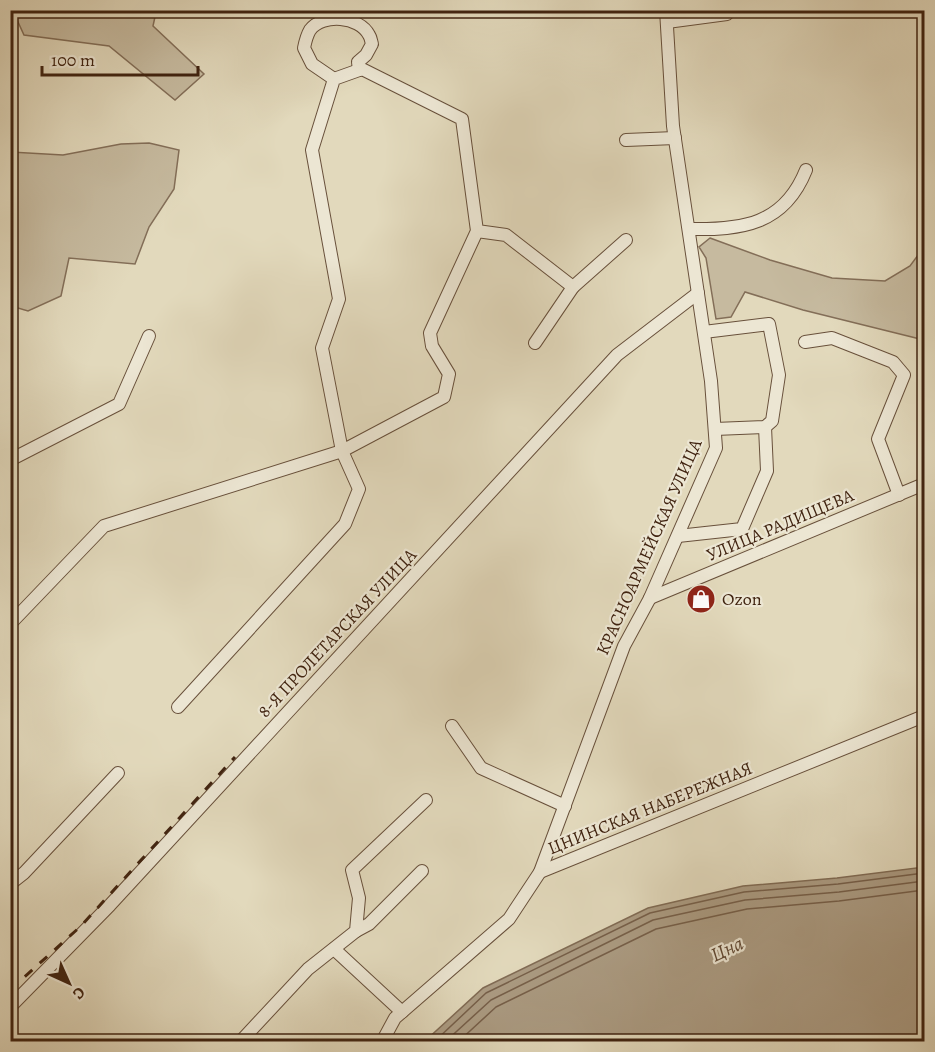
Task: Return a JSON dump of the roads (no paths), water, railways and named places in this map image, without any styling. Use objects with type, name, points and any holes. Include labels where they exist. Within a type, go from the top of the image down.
[{"type":"street","points":[[667,16],[728,14]]},
{"type":"street","name":"КРАСНОАРМЕЙСКАЯ УЛИЦА","points":[[540,873],[624,646],[650,598],[716,448],[711,381],[675,138],[667,16]]},
{"type":"street","points":[[334,79],[312,64],[304,48],[310,31],[321,21],[338,19],[348,21],[357,24],[369,34],[372,44],[366,55],[358,62],[359,70]]},
{"type":"street","points":[[10,624],[104,526],[342,452],[444,396],[448,374],[432,346],[430,333],[477,231],[462,119],[362,69],[334,79]]},
{"type":"street","points":[[178,707],[345,524],[359,489],[342,452],[322,348],[339,299],[312,150],[334,79]]},
{"type":"street","points":[[626,140],[675,138]]},
{"type":"street","points":[[689,229],[725,230],[767,219],[799,189],[806,170]]},
{"type":"street","points":[[477,231],[506,235],[573,287]]},
{"type":"street","points":[[535,343],[573,287],[626,240]]},
{"type":"street","name":"8-Я ПРОЛЕТАРСКАЯ УЛИЦА","points":[[10,1006],[110,905],[617,355],[698,293]]},
{"type":"street","points":[[704,332],[768,324],[779,375],[772,421],[765,427],[715,429]]},
{"type":"street","points":[[10,460],[119,404],[149,336]]},
{"type":"street","points":[[805,342],[832,338],[893,362],[904,375],[878,439],[899,495]]},
{"type":"street","points":[[678,536],[742,528],[767,471],[765,427]]},
{"type":"street","name":"УЛИЦА РАДИЩЕВА","points":[[650,598],[924,484]]},
{"type":"street","name":"ЦНИНСКАЯ НАБЕРЕЖНАЯ","points":[[382,1041],[395,1018],[509,919],[540,873],[924,716]]},
{"type":"street","points":[[452,726],[481,768],[565,806]]},
{"type":"street","points":[[10,884],[118,773]]},
{"type":"street","points":[[356,931],[359,898],[352,870],[426,800]]},
{"type":"street","points":[[240,1041],[308,969],[356,931],[369,924],[422,871]]},
{"type":"street","points":[[334,950],[402,1012]]},
{"type":"water","name":"Цна","points":[[924,867],[924,1041],[425,1041],[483,988],[648,908],[743,886],[837,878]]},
{"type":"railway","points":[[10,990],[81,926],[235,757]]},
{"type":"place","name":"Ozon","points":[[701,599]]}]
